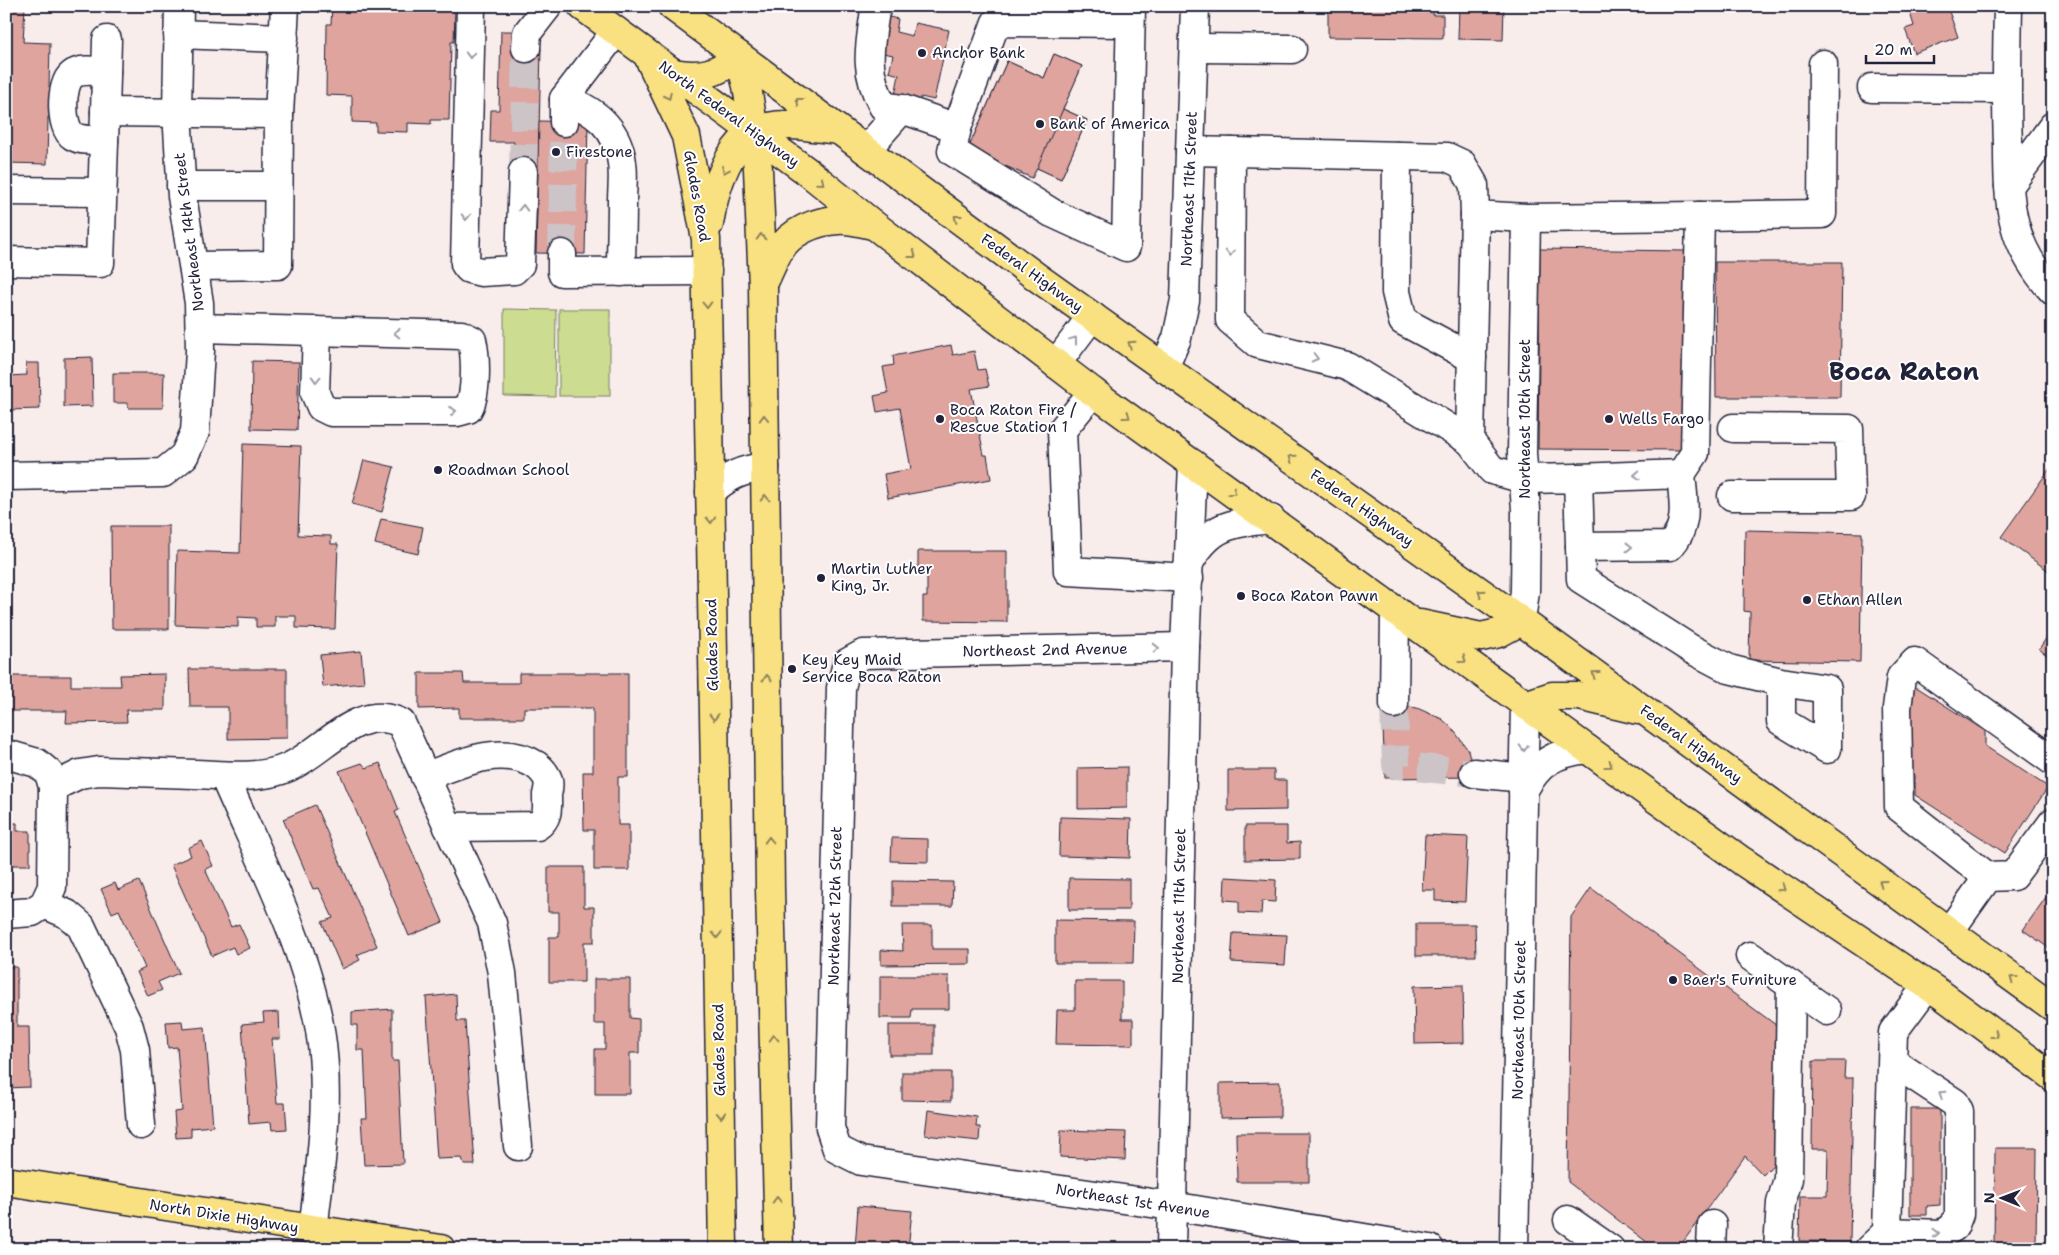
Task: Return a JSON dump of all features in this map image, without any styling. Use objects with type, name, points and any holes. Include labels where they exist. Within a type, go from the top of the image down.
[{"type":"main road","name":"North Federal Highway","points":[[582,6],[808,172],[874,225]]},
{"type":"main road","name":"Federal Highway","points":[[672,6],[1092,316],[1521,621],[2053,1008]]},
{"type":"main road","name":"Glades Road","points":[[646,52],[686,136],[706,239],[723,1249]]},
{"type":"main road","points":[[673,73],[691,76],[708,74],[725,67],[738,56],[747,86],[758,170],[763,286],[770,889],[778,1249]]},
{"type":"main road","points":[[706,239],[713,197],[725,168],[739,146],[754,132],[768,127],[784,125],[838,130]]},
{"type":"main road","points":[[763,286],[779,250],[790,238],[802,230],[815,224],[840,219],[874,225],[1056,364],[1525,705],[1742,860],[1927,986],[2053,1077]]},
{"type":"main road","points":[[1404,616],[1481,637],[1500,633],[1521,621]]},
{"type":"main road","points":[[1525,705],[1552,696],[1578,696],[1648,713]]},
{"type":"main road","name":"North Dixie Highway","points":[[6,1182],[441,1249]]},
{"type":"street","name":"Northeast 14th Street","points":[[6,476],[162,473],[184,456],[195,432],[200,328],[194,266],[181,186],[177,112],[179,6]]},
{"type":"street","points":[[194,266],[278,265],[279,114],[285,6]]},
{"type":"street","points":[[472,6],[465,264],[469,269],[481,272],[507,271],[514,270],[520,264],[523,172]]},
{"type":"street","points":[[526,48],[527,33],[548,6]]},
{"type":"street","points":[[878,6],[875,11],[868,51],[873,87],[883,106],[902,110],[957,128]]},
{"type":"street","name":"Northeast 11th Street","points":[[1164,368],[1177,338],[1184,300],[1195,6]]},
{"type":"street","points":[[2008,6],[2006,89],[2009,186],[2015,226],[2023,247],[2034,267],[2053,291]]},
{"type":"street","points":[[1131,15],[1126,248],[1052,213],[952,151],[957,128],[996,22],[1131,15]]},
{"type":"street","points":[[616,31],[564,110],[584,106],[610,129],[618,146],[623,164],[621,272]]},
{"type":"street","points":[[178,34],[284,38]]},
{"type":"street","points":[[6,261],[100,263],[107,40]]},
{"type":"street","points":[[1194,48],[1292,49]]},
{"type":"street","points":[[1475,215],[1526,218],[1822,214],[1824,64]]},
{"type":"street","points":[[104,140],[73,136],[68,131],[63,118],[64,88],[68,79],[73,74],[80,72],[106,72]]},
{"type":"street","points":[[1872,88],[2006,89]]},
{"type":"street","points":[[866,150],[902,110]]},
{"type":"street","points":[[105,112],[279,114]]},
{"type":"street","points":[[2009,186],[2053,126]]},
{"type":"street","points":[[1190,151],[1447,157],[1462,164],[1474,185],[1475,215],[1470,441]]},
{"type":"street","points":[[1231,152],[1230,320],[1258,344],[1347,366],[1470,441],[1492,470],[1524,480],[1681,474]]},
{"type":"street","points":[[1397,156],[1396,292],[1403,321],[1472,358]]},
{"type":"street","points":[[181,186],[278,186]]},
{"type":"street","points":[[6,191],[102,192]]},
{"type":"street","points":[[1188,213],[1231,214]]},
{"type":"street","points":[[1580,547],[1670,546],[1679,537],[1684,517],[1681,474],[1695,453],[1700,216]]},
{"type":"street","name":"Northeast 10th Street","points":[[1521,621],[1525,591],[1526,510],[1522,453],[1526,218]]},
{"type":"street","points":[[562,254],[562,272],[707,271]]},
{"type":"street","points":[[1056,364],[1092,316]]},
{"type":"street","points":[[200,328],[317,331],[462,335],[472,340],[475,350],[473,400],[468,408],[457,412],[331,412],[321,407],[315,392],[317,331]]},
{"type":"street","points":[[1094,392],[1062,430],[1068,570],[1189,570],[1199,546],[1212,533],[1248,521],[1271,519]]},
{"type":"street","points":[[1732,496],[1851,496],[1849,429],[1733,428]]},
{"type":"street","name":"Northeast 11th Street","points":[[1171,1249],[1185,647],[1193,464]]},
{"type":"street","points":[[710,492],[734,474],[747,469],[765,467]]},
{"type":"street","points":[[1578,478],[1581,579],[1692,649],[1729,669],[1781,682]]},
{"type":"street","points":[[1394,704],[1404,616]]},
{"type":"street","name":"Northeast 2nd Avenue","points":[[848,663],[863,654],[1185,647]]},
{"type":"street","points":[[2053,761],[1916,662],[1901,677],[1897,708],[1899,807],[1988,877],[2014,876],[2053,822]]},
{"type":"street","name":"Northeast 12th Street","points":[[838,1149],[830,1128],[841,688],[848,663]]},
{"type":"street","name":"Northeast 10th Street","points":[[1514,1249],[1525,705]]},
{"type":"street","points":[[53,786],[80,774],[99,771],[247,776],[289,768],[358,722],[389,718],[401,723],[492,923],[502,973],[518,1146]]},
{"type":"street","name":"Northeast 10th Street","points":[[1524,785],[1548,760],[1571,751],[1587,749]]},
{"type":"street","points":[[6,754],[37,763],[49,774],[53,786],[52,887],[44,904],[32,912],[6,914]]},
{"type":"street","points":[[425,777],[464,761],[488,756],[511,756],[528,760],[540,768],[548,779],[547,812],[544,821],[537,826],[448,827]]},
{"type":"street","points":[[1474,773],[1524,785]]},
{"type":"street","points":[[224,776],[294,936],[313,998],[320,1031],[325,1107],[324,1142],[313,1230]]},
{"type":"street","points":[[1949,932],[1988,877]]},
{"type":"street","points":[[44,904],[67,914],[81,926],[129,1027],[135,1050],[141,1125]]},
{"type":"street","points":[[1750,956],[1827,1011]]},
{"type":"street","points":[[1778,1249],[1781,1203],[1788,1179],[1791,985]]},
{"type":"street","points":[[1893,1062],[1955,1103],[1959,1111],[1959,1214],[1954,1227],[1942,1234],[1878,1240],[1894,1032],[1927,986]]},
{"type":"street","name":"Northeast 1st Avenue","points":[[838,1149],[861,1161],[1172,1206],[1430,1249]]},
{"type":"street","points":[[1568,1220],[1610,1249]]},
{"type":"green space","points":[[504,309],[556,310],[555,397],[504,396]]},
{"type":"green space","points":[[559,309],[610,309],[610,396],[559,396]]},
{"type":"building","points":[[6,6],[25,6],[23,42],[50,43],[49,87],[55,87],[54,117],[48,117],[47,164],[6,163]]},
{"type":"building","points":[[332,6],[455,8],[454,42],[451,42],[449,120],[431,120],[431,124],[408,123],[408,132],[376,131],[376,123],[352,122],[352,96],[326,95],[327,24],[331,24]]},
{"type":"building","points":[[1328,6],[1433,6],[1433,15],[1443,15],[1443,38],[1328,37]]},
{"type":"building","points":[[1459,6],[1504,6],[1503,40],[1458,39]]},
{"type":"building","points":[[1908,6],[1947,6],[1958,37],[1914,53],[1905,29],[1914,26]]},
{"type":"building","points":[[880,15],[898,19],[896,32],[912,36],[915,23],[949,30],[934,100],[921,97],[918,111],[893,105],[899,75],[889,72],[893,55],[872,51]]},
{"type":"building","points":[[501,31],[516,31],[516,48],[541,48],[538,173],[513,172],[514,142],[490,142],[491,110],[499,110]]},
{"type":"building","points":[[1054,54],[1082,66],[1032,178],[968,149],[1007,61],[1044,78]]},
{"type":"building","points":[[1054,54],[1082,66],[1063,109],[1087,120],[1061,179],[1037,168],[1032,178],[968,149],[1007,61],[1044,78]]},
{"type":"building","points":[[1063,109],[1087,120],[1061,179],[1037,168]]},
{"type":"building","points":[[539,121],[588,122],[585,254],[536,253]]},
{"type":"building","points":[[1540,249],[1686,251],[1685,450],[1538,449]]},
{"type":"building","points":[[1715,262],[1842,262],[1840,397],[1716,397]]},
{"type":"building","name":"Boca Raton Fire / Rescue Station 1","points":[[951,345],[953,355],[974,351],[978,370],[985,369],[989,386],[971,389],[984,455],[987,455],[991,479],[888,498],[884,474],[911,469],[900,408],[877,412],[874,396],[888,393],[883,367],[894,365],[893,356]]},
{"type":"building","points":[[92,357],[93,406],[64,407],[64,358]]},
{"type":"building","points":[[252,361],[299,362],[297,430],[251,429]]},
{"type":"building","points":[[26,363],[39,363],[40,409],[8,410],[7,376],[27,375]]},
{"type":"building","points":[[113,373],[164,373],[163,408],[128,408],[128,403],[113,403]]},
{"type":"building","points":[[243,444],[301,446],[298,535],[331,536],[331,544],[338,544],[335,629],[296,628],[296,616],[275,616],[275,627],[256,627],[256,618],[238,617],[238,627],[175,625],[177,551],[240,553]]},
{"type":"building","points":[[364,460],[394,467],[382,512],[352,504]]},
{"type":"building","points":[[2053,464],[2053,574],[2001,537]]},
{"type":"building","points":[[381,519],[423,527],[418,554],[375,544]]},
{"type":"building","points":[[111,526],[169,526],[169,629],[112,629]]},
{"type":"building","points":[[1745,530],[1862,533],[1860,662],[1749,660],[1750,612],[1744,611]]},
{"type":"building","points":[[918,551],[1007,551],[1007,622],[923,621],[923,597],[927,597],[927,570],[918,571]]},
{"type":"building","points":[[2053,628],[2053,649],[2048,656],[2039,649]]},
{"type":"building","points":[[361,651],[364,683],[323,687],[320,655]]},
{"type":"building","points":[[189,669],[287,669],[287,738],[228,739],[228,707],[190,707]]},
{"type":"building","points":[[419,673],[463,673],[464,683],[519,683],[519,673],[628,673],[628,777],[618,777],[618,825],[629,825],[629,870],[594,870],[594,830],[584,830],[583,772],[593,772],[593,708],[524,708],[524,718],[459,718],[459,708],[419,709]]},
{"type":"building","points":[[165,674],[165,710],[126,710],[127,722],[66,723],[67,711],[6,711],[6,676],[71,676],[71,686],[121,686],[120,675]]},
{"type":"building","points":[[1908,688],[1918,688],[1985,731],[1985,746],[2048,787],[2005,853],[1915,795],[1915,775],[1908,770]]},
{"type":"building","points":[[1382,703],[1417,708],[1442,719],[1452,728],[1468,750],[1475,777],[1385,778]]},
{"type":"building","points":[[362,763],[366,768],[380,763],[399,810],[395,812],[443,922],[409,936],[339,771]]},
{"type":"building","points":[[1127,767],[1127,808],[1078,809],[1078,768]]},
{"type":"building","points":[[1228,770],[1274,770],[1274,780],[1286,780],[1286,810],[1228,811]]},
{"type":"building","points":[[315,805],[377,946],[357,955],[360,960],[342,969],[322,922],[333,918],[319,888],[313,889],[283,819]]},
{"type":"building","points":[[1060,817],[1131,819],[1130,858],[1059,856]]},
{"type":"building","points":[[6,823],[17,823],[17,831],[30,831],[30,865],[6,865]]},
{"type":"building","points":[[1245,826],[1287,826],[1287,843],[1300,842],[1300,859],[1245,860]]},
{"type":"building","points":[[1425,835],[1468,837],[1465,902],[1435,901],[1435,890],[1422,890]]},
{"type":"building","points":[[892,838],[928,839],[928,862],[891,861]]},
{"type":"building","points":[[202,841],[213,866],[205,869],[231,927],[239,924],[250,948],[236,954],[233,947],[212,956],[171,865],[191,856],[188,848]]},
{"type":"building","points":[[548,867],[584,867],[584,907],[594,907],[594,942],[584,942],[584,982],[549,982],[549,937],[559,937],[559,912],[548,912]]},
{"type":"building","points":[[1225,877],[1276,880],[1275,902],[1262,901],[1261,914],[1239,913],[1239,901],[1224,900]]},
{"type":"building","points":[[1069,878],[1129,879],[1129,910],[1069,910]]},
{"type":"building","points":[[139,881],[179,973],[158,982],[162,990],[148,996],[137,972],[145,968],[119,910],[112,913],[101,889],[115,883],[118,890]]},
{"type":"building","points":[[893,881],[953,882],[952,906],[893,906]]},
{"type":"building","points":[[2053,887],[2053,951],[2023,930]]},
{"type":"building","points":[[1591,888],[1780,1028],[1777,1161],[1763,1175],[1745,1156],[1678,1249],[1656,1249],[1568,1182],[1571,917]]},
{"type":"building","points":[[1055,920],[1134,921],[1133,963],[1055,963]]},
{"type":"building","points":[[1416,924],[1475,924],[1476,956],[1416,956]]},
{"type":"building","points":[[902,925],[932,925],[932,949],[970,949],[970,964],[881,965],[881,950],[903,951]]},
{"type":"building","points":[[1233,933],[1287,935],[1285,965],[1231,962]]},
{"type":"building","points":[[6,967],[17,967],[17,1027],[29,1027],[30,1087],[6,1088]]},
{"type":"building","points":[[880,976],[949,976],[949,1009],[912,1009],[911,1018],[880,1018]]},
{"type":"building","points":[[594,979],[630,979],[630,1018],[639,1019],[639,1053],[630,1053],[630,1094],[595,1094],[595,1049],[605,1049],[605,1024],[594,1024]]},
{"type":"building","points":[[1075,981],[1122,981],[1122,1019],[1133,1019],[1133,1045],[1056,1044],[1057,1010],[1075,1010]]},
{"type":"building","points":[[1463,985],[1464,1043],[1415,1044],[1414,986]]},
{"type":"building","points":[[456,994],[457,1021],[465,1021],[475,1165],[464,1165],[462,1158],[437,1159],[426,997]]},
{"type":"building","points":[[392,1009],[392,1061],[398,1061],[403,1164],[364,1165],[361,1118],[367,1118],[364,1050],[357,1050],[357,1025],[352,1025],[352,1012]]},
{"type":"building","points":[[279,1012],[280,1039],[272,1039],[277,1103],[285,1103],[287,1129],[272,1130],[271,1122],[249,1124],[242,1024],[264,1022],[263,1013]]},
{"type":"building","points":[[182,1021],[183,1029],[205,1027],[213,1126],[191,1128],[191,1137],[176,1138],[174,1112],[182,1111],[177,1047],[168,1048],[166,1022]]},
{"type":"building","points":[[889,1025],[934,1025],[934,1055],[889,1055]]},
{"type":"building","points":[[1813,1061],[1845,1061],[1844,1078],[1853,1078],[1850,1242],[1799,1241],[1800,1196],[1827,1196],[1828,1149],[1812,1149]]},
{"type":"building","points":[[902,1072],[951,1072],[951,1101],[902,1100]]},
{"type":"building","points":[[1280,1082],[1280,1117],[1220,1118],[1220,1083]]},
{"type":"building","points":[[1910,1109],[1940,1109],[1940,1205],[1927,1206],[1927,1215],[1910,1215]]},
{"type":"building","points":[[928,1110],[977,1117],[976,1127],[980,1127],[979,1141],[925,1135]]},
{"type":"building","points":[[1061,1130],[1126,1132],[1125,1160],[1060,1157]]},
{"type":"building","points":[[1236,1133],[1309,1133],[1309,1182],[1237,1182]]},
{"type":"building","points":[[1995,1148],[2037,1148],[2036,1248],[2053,1249],[1994,1249]]},
{"type":"building","points":[[858,1206],[912,1211],[908,1249],[855,1249]]},
{"type":"tunnel","points":[[523,172],[526,48]]},
{"type":"tunnel","points":[[562,254],[564,122]]},
{"type":"tunnel","points":[[1394,704],[1396,765],[1474,773]]},
{"type":"place","name":"Anchor Bank","points":[[922,53]]},
{"type":"place","name":"Bank of America","points":[[1040,124]]},
{"type":"place","name":"Firestone","points":[[556,152]]},
{"type":"place","name":"Boca Raton Fire / Rescue Station 1","points":[[940,419]]},
{"type":"place","name":"Wells Fargo","points":[[1609,419]]},
{"type":"place","name":"Roadman School","points":[[438,470]]},
{"type":"place","name":"Martin Luther King, Jr.","points":[[821,578]]},
{"type":"place","name":"Boca Raton Pawn","points":[[1241,596]]},
{"type":"place","name":"Ethan Allen","points":[[1807,600]]},
{"type":"place","name":"Key Key Maid Service Boca Raton","points":[[792,669]]},
{"type":"place","name":"Baer's Furniture","points":[[1673,980]]},
{"type":"district","name":"Boca Raton","points":[[1904,371]]}]
